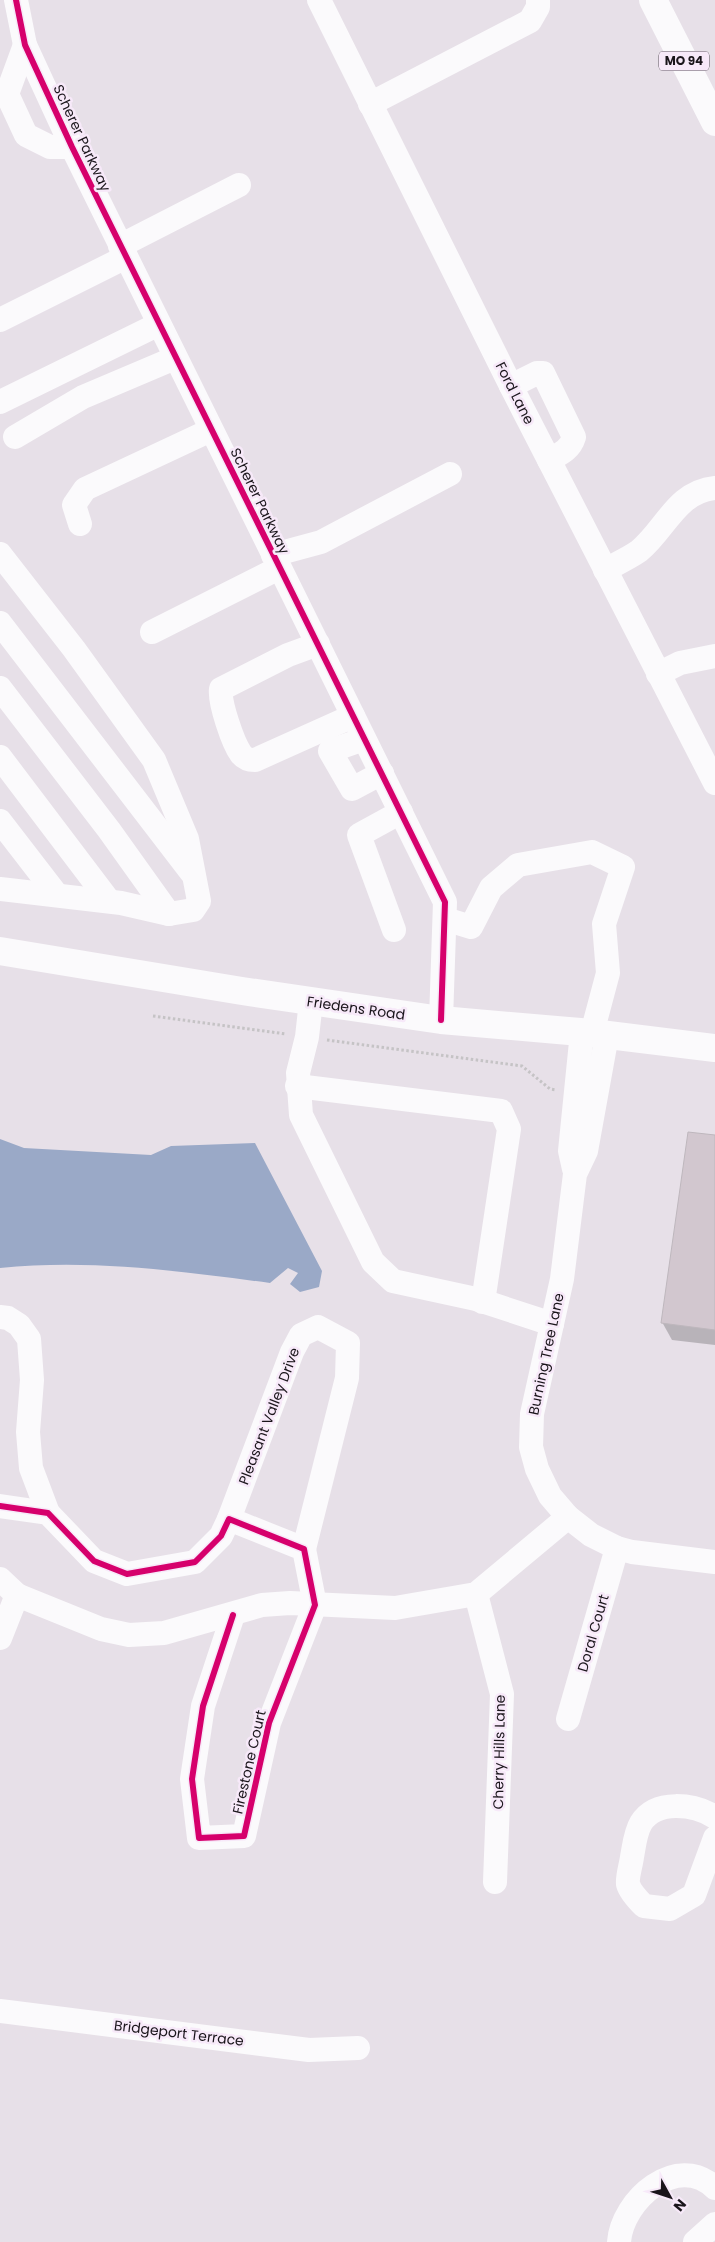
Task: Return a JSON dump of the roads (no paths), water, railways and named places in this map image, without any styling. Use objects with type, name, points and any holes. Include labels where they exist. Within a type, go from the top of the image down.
[{"type":"main road","name":"MO 94","points":[[652,0],[715,122]]},
{"type":"main road","name":"Friedens Road","points":[[0,951],[441,1020],[594,1033],[715,1048]]},
{"type":"street","name":"Scherer Parkway","points":[[16,0],[25,45],[72,147],[445,902],[441,1020]]},
{"type":"street","name":"Ford Lane","points":[[319,0],[511,386],[715,783]]},
{"type":"street","points":[[370,104],[530,21],[538,7],[538,0]]},
{"type":"street","points":[[25,45],[7,94],[26,136],[50,147],[72,147]]},
{"type":"street","points":[[0,320],[123,252],[239,184]]},
{"type":"street","points":[[0,402],[159,324]]},
{"type":"street","points":[[15,437],[83,397],[175,358]]},
{"type":"street","points":[[511,386],[536,373],[543,373],[574,437],[572,445],[563,453],[549,460]]},
{"type":"street","points":[[80,524],[74,505],[85,489],[211,430]]},
{"type":"street","points":[[152,632],[276,562],[321,542],[450,474]]},
{"type":"street","points":[[605,570],[640,550],[679,503],[696,493],[715,488]]},
{"type":"street","points":[[0,554],[74,649],[154,760],[187,839],[199,901],[193,910],[170,914],[109,901],[0,889]]},
{"type":"street","points":[[0,624],[194,875]]},
{"type":"street","points":[[318,644],[288,655],[221,689],[222,708],[240,754],[247,760],[255,760],[353,716]]},
{"type":"street","points":[[658,674],[680,663],[715,656]]},
{"type":"street","points":[[0,688],[109,830],[170,914]]},
{"type":"street","points":[[364,739],[330,751],[352,789],[382,773]]},
{"type":"street","points":[[0,757],[109,901]]},
{"type":"street","points":[[394,930],[358,835],[401,812]]},
{"type":"street","points":[[0,821],[57,895]]},
{"type":"street","name":"Burning Tree Lane","points":[[445,919],[471,927],[490,888],[518,865],[592,852],[623,867],[604,924],[608,973],[570,1151],[576,1174],[562,1279],[532,1414],[531,1447],[537,1469],[550,1496],[568,1517],[591,1535],[617,1548],[632,1552],[715,1562]]},
{"type":"street","points":[[312,1001],[297,1086],[301,1115],[373,1262],[393,1281],[484,1302],[552,1324]]},
{"type":"street","points":[[297,1086],[501,1111],[509,1129],[484,1302]]},
{"type":"street","name":"Pleasant Valley Drive","points":[[0,1317],[8,1318],[18,1325],[29,1340],[32,1380],[28,1432],[31,1468],[48,1513],[94,1561],[127,1574],[194,1562],[221,1536],[292,1352],[302,1335],[318,1327],[348,1343],[346,1378],[304,1549],[316,1606]]},
{"type":"street","points":[[0,1506],[48,1513]]},
{"type":"street","points":[[0,1579],[18,1595],[77,1621],[129,1635],[164,1633],[262,1605],[290,1603],[316,1606],[395,1608],[476,1594],[568,1517]]},
{"type":"street","points":[[229,1519],[304,1549]]},
{"type":"street","name":"Doral Court","points":[[568,1719],[617,1548]]},
{"type":"street","name":"Cherry Hills Lane","points":[[476,1594],[502,1694],[495,1882]]},
{"type":"street","points":[[0,1638],[18,1595]]},
{"type":"street","name":"Firestone Court","points":[[232,1615],[203,1706],[193,1770],[192,1779],[198,1838],[244,1836],[269,1723],[316,1606]]},
{"type":"street","points":[[715,1817],[704,1810],[681,1805],[654,1811],[641,1823],[634,1843],[628,1884],[635,1896],[644,1906],[670,1910],[694,1895],[715,1838]]},
{"type":"street","name":"Bridgeport Terrace","points":[[0,2010],[309,2050],[358,2048]]},
{"type":"street","points":[[619,2242],[620,2229],[633,2204],[647,2189],[669,2178],[686,2175],[705,2178],[715,2188]]},
{"type":"street","points":[[695,2242],[715,2224]]},
{"type":"water","points":[[0,1139],[24,1148],[151,1155],[171,1146],[255,1143],[322,1271],[319,1287],[300,1292],[290,1284],[298,1273],[288,1268],[270,1283],[203,1274],[102,1266],[68,1265],[0,1268]]}]
